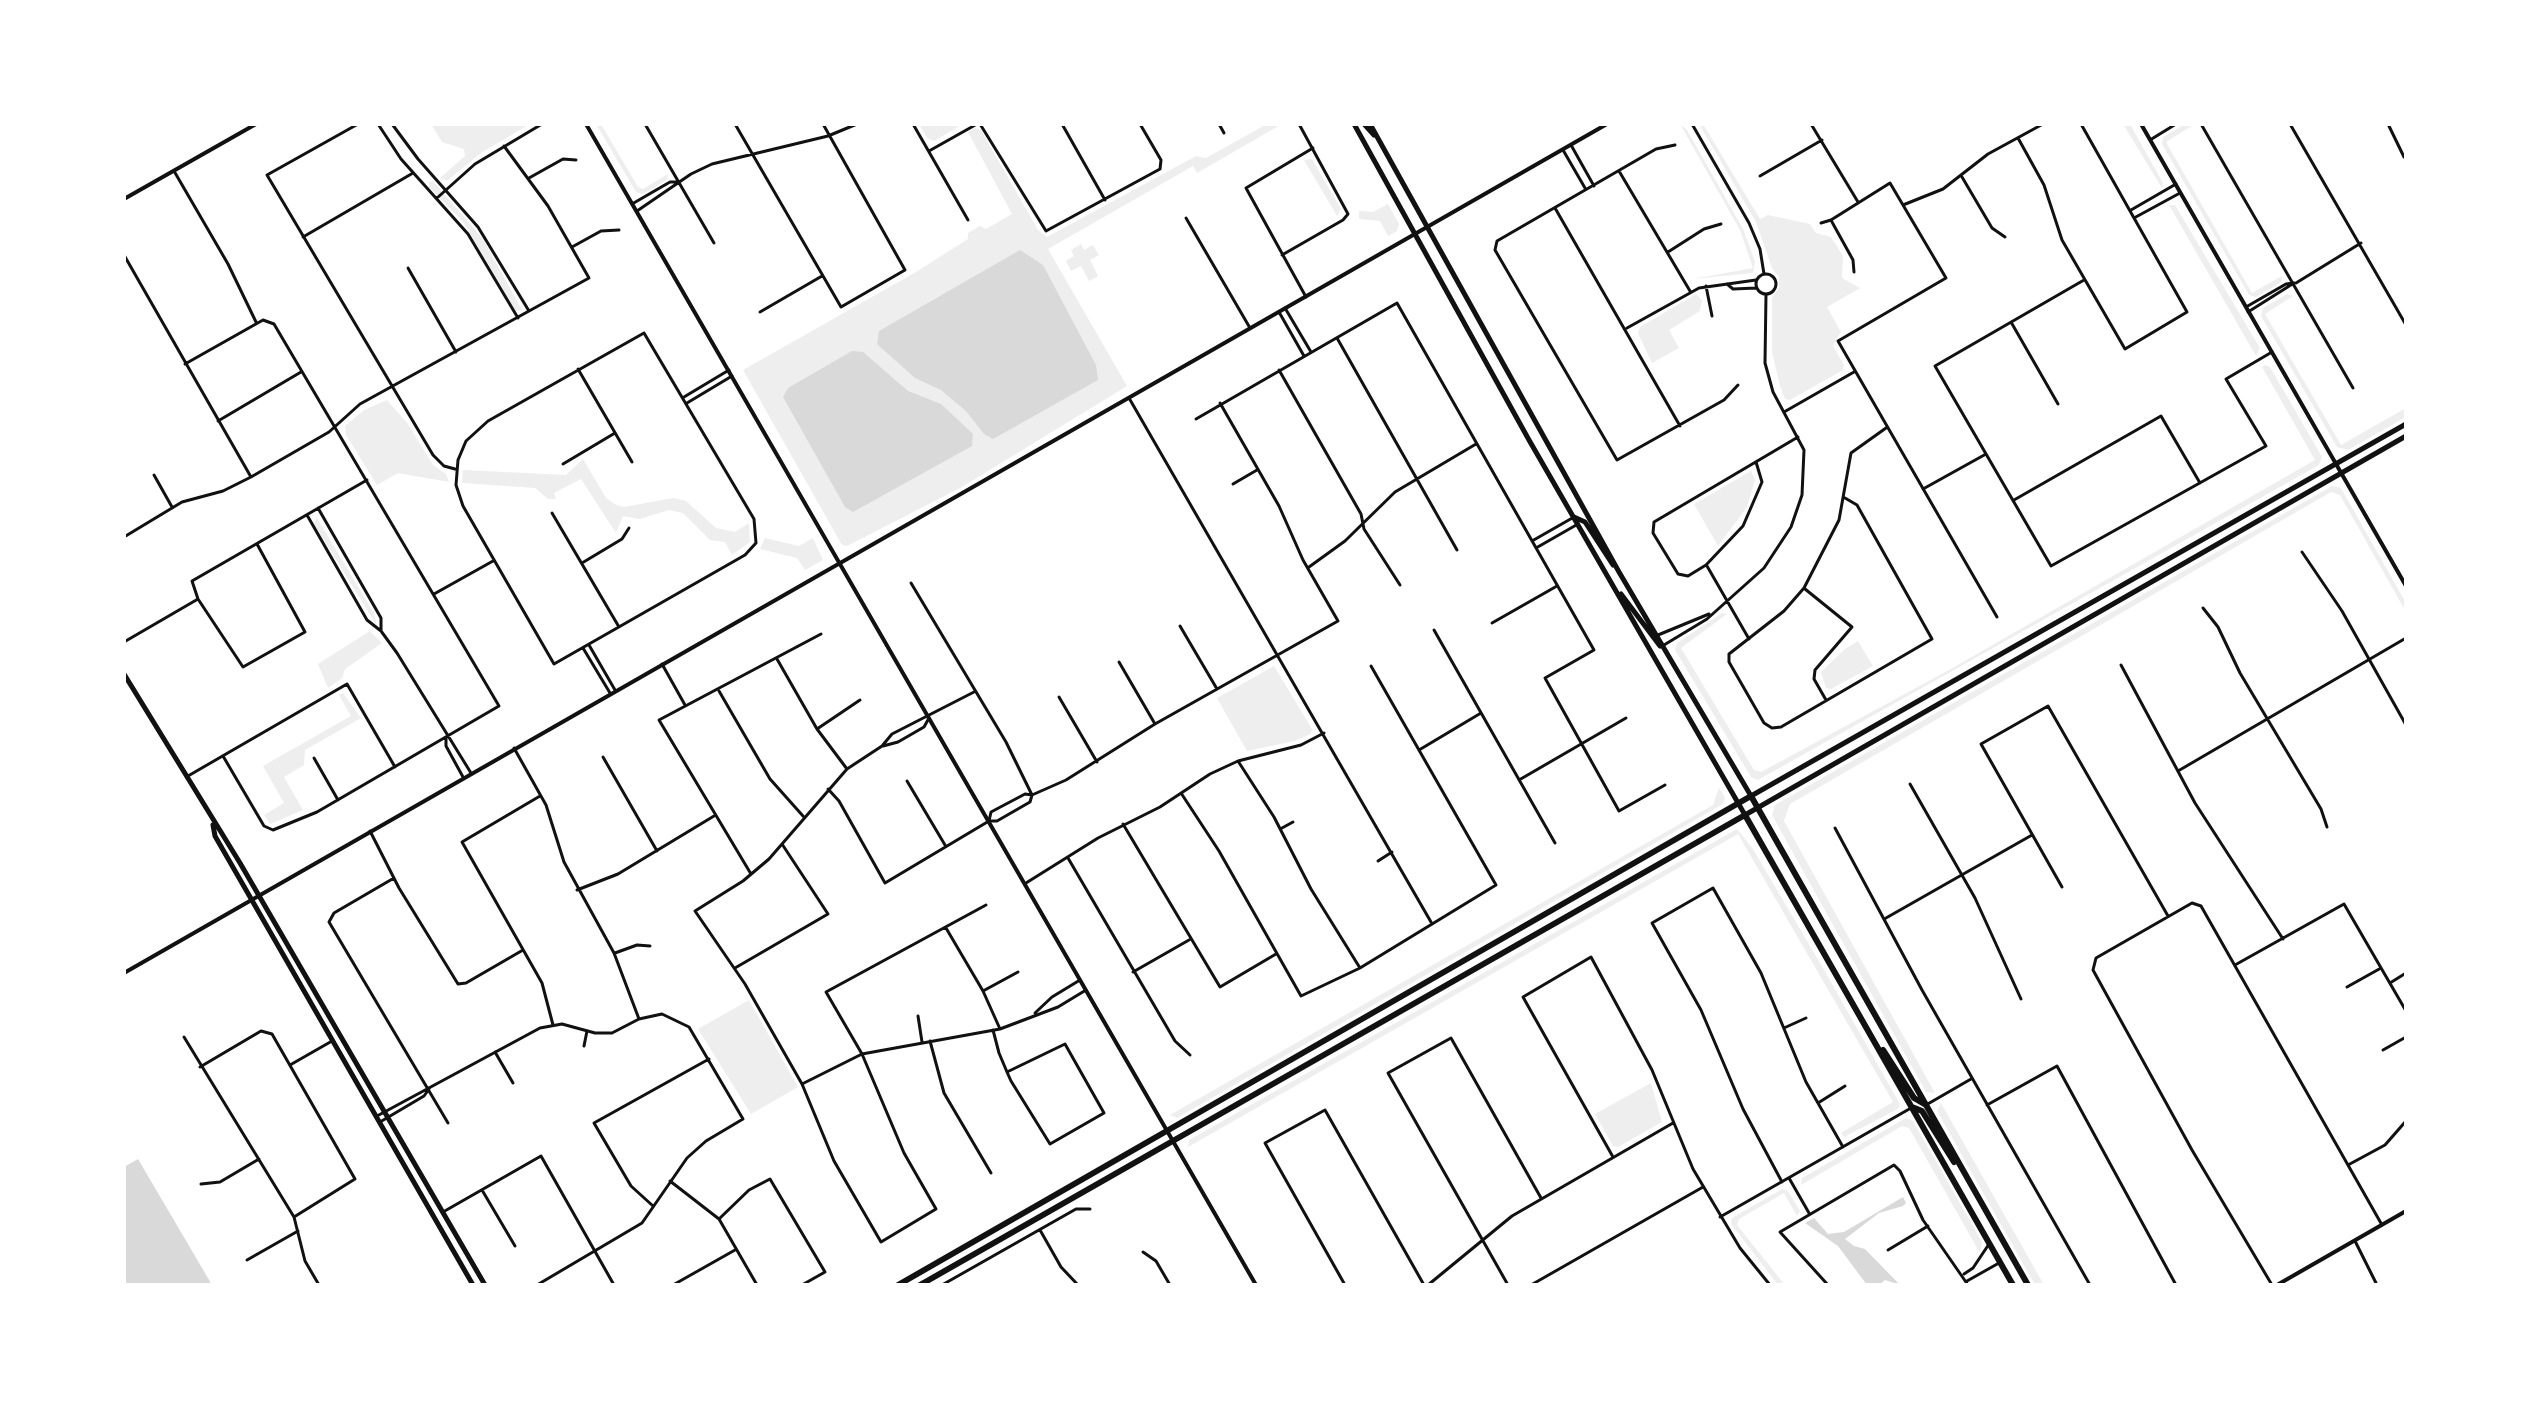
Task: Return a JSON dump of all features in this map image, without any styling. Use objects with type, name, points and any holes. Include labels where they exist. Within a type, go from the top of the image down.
[{"type":"main road","points":[[1354,124],[1574,517],[2013,1285]]},
{"type":"main road","points":[[1367,124],[1380,141],[1619,572],[1751,796],[2028,1285]]},
{"type":"main road","points":[[898,1285],[2406,424]]},
{"type":"main road","points":[[920,1285],[2406,436]]},
{"type":"main road","points":[[1574,517],[1585,522],[1606,558],[1619,572]]},
{"type":"main road","points":[[1617,591],[1631,603],[1654,642],[1662,646]]},
{"type":"main road","points":[[124,674],[213,824],[221,831],[485,1285]]},
{"type":"main road","points":[[213,824],[215,836],[473,1285]]},
{"type":"main road","points":[[1873,1039],[1894,1063],[1914,1098],[1926,1105]]},
{"type":"main road","points":[[1912,1107],[1922,1111],[1946,1152],[1964,1174]]},
{"type":"street","points":[[124,199],[256,124]]},
{"type":"street","points":[[358,124],[267,175],[392,390],[436,459],[455,469]]},
{"type":"street","points":[[378,124],[413,173],[468,234],[518,318]]},
{"type":"street","points":[[392,124],[483,234],[529,311]]},
{"type":"street","points":[[436,198],[504,146],[542,124]]},
{"type":"street","points":[[586,124],[1256,1285]]},
{"type":"street","points":[[645,124],[714,243]]},
{"type":"street","points":[[735,124],[841,307],[905,270],[823,124]]},
{"type":"street","points":[[632,204],[670,182],[678,182],[712,164],[828,136],[857,124]]},
{"type":"street","points":[[913,124],[968,220]]},
{"type":"street","points":[[929,151],[978,124],[1046,231],[1162,166],[1140,124]]},
{"type":"street","points":[[1062,124],[1105,200]]},
{"type":"street","points":[[1219,124],[1224,133]]},
{"type":"street","points":[[1282,255],[1343,220],[1348,214],[1299,124]]},
{"type":"street","points":[[124,973],[1607,124]]},
{"type":"street","points":[[1692,124],[1749,223],[1760,249],[1764,274]]},
{"type":"street","points":[[1811,124],[1858,202]]},
{"type":"street","points":[[1903,205],[1943,189],[1988,154],[2043,124]]},
{"type":"street","points":[[2018,138],[2044,185],[2062,240],[2125,349],[2187,312],[2081,124]]},
{"type":"street","points":[[2141,124],[2406,586]]},
{"type":"street","points":[[2150,140],[2176,124]]},
{"type":"street","points":[[2201,124],[2353,388]]},
{"type":"street","points":[[2290,124],[2406,325]]},
{"type":"street","points":[[2390,125],[2404,157]]},
{"type":"street","points":[[1760,176],[1822,140]]},
{"type":"street","points":[[1571,145],[1594,186]]},
{"type":"street","points":[[1675,145],[1656,149],[1494,245],[1519,295],[1617,460],[1724,400],[1738,385]]},
{"type":"street","points":[[124,537],[172,507],[223,491],[251,477],[334,428],[360,404],[392,390],[589,278],[529,178],[504,146]]},
{"type":"street","points":[[1306,297],[1246,188],[1313,148]]},
{"type":"street","points":[[1563,150],[1586,190]]},
{"type":"street","points":[[529,178],[563,159],[576,160]]},
{"type":"street","points":[[174,171],[228,264],[257,324]]},
{"type":"street","points":[[1619,171],[1690,291]]},
{"type":"street","points":[[303,237],[413,173]]},
{"type":"street","points":[[1962,177],[1992,228],[2005,237]]},
{"type":"street","points":[[636,211],[674,189],[678,182]]},
{"type":"street","points":[[1821,223],[1831,220],[1890,183],[1946,278],[1838,341],[1997,617]]},
{"type":"street","points":[[2130,211],[2176,184]]},
{"type":"street","points":[[2134,218],[2181,193]]},
{"type":"street","points":[[1555,208],[1627,328],[1680,426]]},
{"type":"street","points":[[1186,218],[1250,328]]},
{"type":"street","points":[[1831,220],[1853,260],[1854,272]]},
{"type":"street","points":[[1667,252],[1704,229],[1721,224]]},
{"type":"street","points":[[572,247],[601,231],[619,230]]},
{"type":"street","points":[[2247,310],[2361,243]]},
{"type":"street","points":[[124,255],[251,477]]},
{"type":"street","points":[[408,268],[457,354]]},
{"type":"street","points":[[1627,328],[1690,291],[1734,281],[1756,280],[1764,274]]},
{"type":"street","points":[[1764,274],[1774,277],[1776,283],[1775,290],[1766,294]]},
{"type":"street","points":[[760,312],[823,276]]},
{"type":"street","points":[[1756,280],[1756,288]]},
{"type":"street","points":[[2084,280],[1935,366],[2051,566],[2266,446],[2226,379],[2272,352]]},
{"type":"street","points":[[1727,284],[1733,289],[1756,288],[1766,294]]},
{"type":"street","points":[[1706,286],[1712,316]]},
{"type":"street","points":[[1656,635],[1709,614],[1727,602],[1764,568],[1791,527],[1805,478],[1804,450],[1773,392],[1765,363],[1766,294]]},
{"type":"street","points":[[1196,419],[1397,303],[1594,650],[1545,678],[1619,811],[1665,785]]},
{"type":"street","points":[[1285,308],[1311,352]]},
{"type":"street","points":[[1279,312],[1304,356]]},
{"type":"street","points":[[185,364],[257,324],[268,320],[274,324],[499,706],[338,800],[269,830],[223,756]]},
{"type":"street","points":[[2011,322],[2058,404]]},
{"type":"street","points":[[644,333],[754,519],[756,543],[745,555],[554,664],[463,506],[455,469],[466,441],[476,429],[578,369],[644,333]]},
{"type":"street","points":[[1337,338],[1457,550]]},
{"type":"street","points":[[578,369],[632,462]]},
{"type":"street","points":[[684,397],[729,370]]},
{"type":"street","points":[[1279,370],[1400,585]]},
{"type":"street","points":[[1784,412],[1855,371]]},
{"type":"street","points":[[218,421],[302,372]]},
{"type":"street","points":[[687,403],[732,376]]},
{"type":"street","points":[[1129,398],[1432,922]]},
{"type":"street","points":[[989,821],[991,812],[1097,762],[1155,724],[1338,621],[1220,403]]},
{"type":"street","points":[[2014,500],[2161,416],[2200,483]]},
{"type":"street","points":[[1845,498],[1857,505],[1932,639],[1781,727],[1772,728],[1764,723],[1729,662],[1729,654],[1784,611],[1804,588],[1823,558],[1845,498],[1851,453],[1886,428]]},
{"type":"street","points":[[563,464],[615,433]]},
{"type":"street","points":[[1756,462],[1762,482],[1751,512],[1735,537],[1706,565],[1681,576],[1675,572],[1652,525],[1756,462],[1798,437]]},
{"type":"street","points":[[1308,568],[1345,541],[1395,492],[1476,444]]},
{"type":"street","points":[[1923,489],[1986,453]]},
{"type":"street","points":[[1233,484],[1258,469]]},
{"type":"street","points":[[154,475],[172,507]]},
{"type":"street","points":[[257,544],[305,626],[305,632],[243,667],[191,584],[257,544],[367,480]]},
{"type":"street","points":[[318,508],[381,618],[381,631]]},
{"type":"street","points":[[552,513],[619,628]]},
{"type":"street","points":[[307,515],[367,620],[381,631],[471,773]]},
{"type":"street","points":[[1532,541],[1574,517]]},
{"type":"street","points":[[1536,548],[1578,524]]},
{"type":"street","points":[[581,563],[622,539],[629,528]]},
{"type":"street","points":[[2302,552],[2406,725]]},
{"type":"street","points":[[434,594],[493,561]]},
{"type":"street","points":[[1706,565],[1749,639]]},
{"type":"street","points":[[827,788],[839,801],[885,883],[945,845],[1030,802],[1032,795],[1006,742],[911,583]]},
{"type":"street","points":[[1492,623],[1557,586]]},
{"type":"street","points":[[1804,588],[1852,627],[1815,670],[1814,679],[1826,700]]},
{"type":"street","points":[[124,642],[198,599]]},
{"type":"street","points":[[2203,608],[2218,627],[2266,718],[2321,809],[2327,827]]},
{"type":"street","points":[[1662,646],[1707,619],[1709,614]]},
{"type":"street","points":[[1180,626],[1217,689]]},
{"type":"street","points":[[1434,630],[1555,843]]},
{"type":"street","points":[[751,874],[659,720],[719,691],[821,634]]},
{"type":"street","points":[[2177,771],[2406,638]]},
{"type":"street","points":[[589,645],[612,692]]},
{"type":"street","points":[[583,648],[612,692]]},
{"type":"street","points":[[777,659],[817,729],[847,769]]},
{"type":"street","points":[[1119,662],[1155,724]]},
{"type":"street","points":[[662,664],[685,705]]},
{"type":"street","points":[[2121,665],[2177,771],[2283,939]]},
{"type":"street","points":[[1181,793],[1214,843],[1301,996],[1360,968],[1496,885],[1371,666]]},
{"type":"street","points":[[185,778],[347,684],[395,767]]},
{"type":"street","points":[[719,691],[770,779],[803,816]]},
{"type":"street","points":[[974,692],[929,718],[919,718],[892,734],[882,746],[847,769],[751,874],[695,911],[735,968],[802,1084],[834,1161],[881,1242],[936,1209],[885,1116],[862,1054],[826,992],[912,942],[946,928],[986,905]]},
{"type":"street","points":[[1059,697],[1097,762]]},
{"type":"street","points":[[817,729],[860,700]]},
{"type":"street","points":[[2062,887],[1981,744],[2048,706],[2168,916]]},
{"type":"street","points":[[1419,750],[1481,713]]},
{"type":"street","points":[[882,746],[898,742],[924,727],[929,718]]},
{"type":"street","points":[[1519,780],[1626,718]]},
{"type":"street","points":[[1025,883],[1123,824],[1238,761],[1301,745],[1324,733]]},
{"type":"street","points":[[446,737],[446,746],[464,777]]},
{"type":"street","points":[[514,748],[540,795],[577,890],[614,953],[639,1019]]},
{"type":"street","points":[[603,757],[657,851]]},
{"type":"street","points":[[314,758],[338,800]]},
{"type":"street","points":[[1238,761],[1281,829],[1311,889],[1360,968]]},
{"type":"street","points":[[907,781],[945,845]]},
{"type":"street","points":[[1910,784],[1962,874],[2021,999]]},
{"type":"street","points":[[540,795],[462,842],[542,983],[553,1025]]},
{"type":"street","points":[[577,890],[618,874],[714,816]]},
{"type":"street","points":[[1281,829],[1293,822]]},
{"type":"street","points":[[1123,824],[1220,987],[1276,954]]},
{"type":"street","points":[[1835,828],[1971,1078],[2090,1285]]},
{"type":"street","points":[[370,831],[394,878],[458,984],[523,950]]},
{"type":"street","points":[[1886,918],[2032,834]]},
{"type":"street","points":[[735,968],[828,914],[781,843]]},
{"type":"street","points":[[1378,861],[1392,852]]},
{"type":"street","points":[[1068,858],[1175,1041],[1190,1055]]},
{"type":"street","points":[[394,878],[330,917],[329,922],[448,1123]]},
{"type":"street","points":[[1782,1182],[1743,1109],[1701,1010],[1652,923],[1713,888],[1761,973],[1817,1104],[1843,1147]]},
{"type":"street","points":[[2382,1225],[2196,902],[2092,963],[2192,1150],[2275,1285],[2286,1283],[2406,1211]]},
{"type":"street","points":[[2235,965],[2344,904],[2406,1011]]},
{"type":"street","points":[[946,928],[983,991],[1000,1029]]},
{"type":"street","points":[[1133,972],[1191,939]]},
{"type":"street","points":[[614,953],[637,945],[650,946]]},
{"type":"street","points":[[1613,1157],[1523,997],[1591,957],[1637,1039],[1703,1187],[1720,1217],[1770,1285]]},
{"type":"street","points":[[2347,987],[2381,968]]},
{"type":"street","points":[[983,991],[1018,972]]},
{"type":"street","points":[[2390,983],[2406,973]]},
{"type":"street","points":[[1035,1013],[1052,997],[1081,980]]},
{"type":"street","points":[[802,1084],[862,1054],[1000,1029],[1035,1013],[1058,1007],[1086,990]]},
{"type":"street","points":[[378,1120],[424,1096],[429,1089],[528,1032],[553,1025],[612,1033],[639,1019],[662,1014],[680,1020],[695,1035],[743,1119],[695,1149],[642,1223],[537,1285]]},
{"type":"street","points":[[918,1016],[922,1042]]},
{"type":"street","points":[[1784,1028],[1806,1018]]},
{"type":"street","points":[[200,1067],[268,1030],[290,1065],[355,1179],[294,1217]]},
{"type":"street","points":[[993,1030],[1007,1072],[1050,1144],[1104,1113],[1065,1044],[1007,1072]]},
{"type":"street","points":[[584,1046],[587,1031]]},
{"type":"street","points":[[184,1037],[294,1217],[305,1261],[319,1285]]},
{"type":"street","points":[[2383,1050],[2406,1037]]},
{"type":"street","points":[[1508,1285],[1388,1073],[1451,1038],[1541,1198]]},
{"type":"street","points":[[290,1065],[332,1041]]},
{"type":"street","points":[[930,1041],[944,1093],[991,1173]]},
{"type":"street","points":[[495,1051],[513,1083]]},
{"type":"street","points":[[653,1206],[631,1186],[594,1123],[709,1059]]},
{"type":"street","points":[[1987,1105],[2057,1066],[2176,1285]]},
{"type":"street","points":[[1926,1105],[1971,1078]]},
{"type":"street","points":[[1817,1104],[1845,1086]]},
{"type":"street","points":[[1720,1217],[1912,1107]]},
{"type":"street","points":[[1345,1285],[1265,1143],[1325,1110],[1426,1285],[1482,1239],[1541,1198],[1673,1123]]},
{"type":"street","points":[[2348,1165],[2385,1145],[2406,1121]]},
{"type":"street","points":[[443,1212],[541,1156],[614,1285]]},
{"type":"street","points":[[201,1184],[220,1182],[259,1159]]},
{"type":"street","points":[[1828,1285],[1780,1232],[1894,1165],[1928,1226],[1968,1283],[2000,1263]]},
{"type":"street","points":[[1789,1178],[1810,1215]]},
{"type":"street","points":[[719,1219],[749,1190],[770,1179],[825,1272],[802,1285]]},
{"type":"street","points":[[670,1181],[719,1219],[757,1285]]},
{"type":"street","points":[[1531,1285],[1703,1187]]},
{"type":"street","points":[[482,1190],[515,1246]]},
{"type":"street","points":[[942,1285],[1076,1209],[1090,1209]]},
{"type":"street","points":[[1888,1250],[1928,1226]]},
{"type":"street","points":[[1040,1230],[1078,1285]]},
{"type":"street","points":[[247,1260],[298,1231]]},
{"type":"street","points":[[2355,1241],[2377,1285]]},
{"type":"street","points":[[1964,1274],[1973,1268],[1989,1244]]},
{"type":"street","points":[[673,1285],[736,1249]]},
{"type":"street","points":[[1143,1252],[1156,1261],[1167,1284]]},
{"type":"street","points":[[1065,1285],[1071,1279]]},
{"type":"shaded area","points":[[431,124],[530,124],[481,153],[447,181],[440,178],[465,156],[464,149],[442,142]]},
{"type":"shaded area","points":[[596,124],[601,124],[638,187],[643,189],[668,174],[667,180],[643,194],[636,192]]},
{"type":"shaded area","points":[[919,124],[963,124],[934,141],[927,138]]},
{"type":"shaded area","points":[[1267,124],[1282,124],[1197,173],[1193,166],[1048,249],[1127,386],[962,487],[847,546],[842,545],[743,370],[916,272],[968,239],[968,233],[980,226],[986,229],[1012,214],[968,132],[975,128],[981,130],[1038,230],[1047,237],[1196,156],[1206,158]]},
{"type":"shaded area","points":[[1680,124],[1687,130],[1743,229],[1755,261],[1753,273],[1693,279],[1753,268],[1740,230]]},
{"type":"shaded area","points":[[1699,124],[1703,124],[1760,219],[1768,215],[1810,224],[1816,233],[1831,237],[1843,256],[1842,278],[1860,288],[1827,307],[1841,332],[1833,346],[1844,365],[1843,370],[1790,400],[1785,399],[1780,386],[1772,352],[1772,298],[1779,287],[1779,277],[1772,268],[1756,222]]},
{"type":"shaded area","points":[[2123,124],[2130,124],[2163,183],[2162,188]]},
{"type":"shaded area","points":[[2185,124],[2195,124],[2166,142],[2252,293],[2282,276],[2282,282],[2256,297],[2249,295],[2162,144],[2163,137]]},
{"type":"shaded area","points":[[1312,159],[1341,209],[1337,216],[1304,160]]},
{"type":"shaded area","points":[[433,181],[483,239],[522,310],[516,311],[463,222],[429,187],[429,182]]},
{"type":"shaded area","points":[[1388,204],[1399,224],[1397,231],[1388,236],[1380,221],[1359,219],[1359,211],[1373,212]]},
{"type":"shaded area","points":[[2169,205],[2175,205],[2260,348],[2256,356]]},
{"type":"shaded area","points":[[1081,244],[1084,250],[1093,245],[1099,255],[1090,260],[1098,276],[1089,281],[1081,266],[1071,271],[1066,261],[1074,256],[1071,250]]},
{"type":"shaded area","points":[[1020,250],[1043,265],[1096,365],[1098,380],[993,439],[984,434],[966,411],[941,390],[915,378],[877,344],[879,331]]},
{"type":"shaded area","points":[[1696,294],[1702,300],[1700,311],[1669,330],[1679,348],[1652,363],[1638,333],[1640,327]]},
{"type":"shaded area","points":[[2287,294],[2293,296],[2265,314],[2341,445],[2406,408],[2406,417],[2348,450],[2337,447],[2261,316],[2263,308]]},
{"type":"shaded area","points":[[852,351],[863,352],[908,391],[941,404],[973,434],[972,446],[853,512],[845,507],[783,397],[788,388]]},
{"type":"shaded area","points":[[2262,367],[2270,367],[2322,457],[2319,465],[1758,780],[1751,777],[1675,650],[1677,643],[1722,613],[1727,614],[1681,648],[1754,770],[1761,772],[1949,670],[2315,460]]},
{"type":"shaded area","points":[[387,400],[408,424],[433,465],[446,474],[449,482],[398,473],[377,485],[346,435],[345,426],[364,410]]},
{"type":"shaded area","points":[[583,459],[606,498],[616,505],[624,507],[673,498],[686,501],[716,528],[735,532],[749,523],[750,542],[732,555],[725,542],[710,540],[683,513],[669,510],[640,519],[623,516],[616,533],[581,479],[554,493],[556,499],[548,499],[535,488],[462,483],[463,470],[566,475]]},
{"type":"shaded area","points":[[1751,471],[1755,480],[1747,507],[1718,546],[1694,504]]},
{"type":"shaded area","points":[[2332,486],[2341,488],[2406,603],[2406,612],[2340,495],[2331,492],[1790,804],[1784,821],[1935,1093],[1926,1092],[1772,815],[1775,805]]},
{"type":"shaded area","points":[[317,518],[374,613],[377,626],[314,524]]},
{"type":"shaded area","points":[[765,538],[799,546],[813,538],[823,560],[805,570],[797,558],[760,549]]},
{"type":"shaded area","points":[[370,631],[382,643],[345,669],[342,678],[328,688],[318,664]]},
{"type":"shaded area","points":[[1858,641],[1873,666],[1831,689],[1826,688],[1821,672]]},
{"type":"shaded area","points":[[1274,666],[1312,729],[1311,734],[1295,741],[1247,751],[1217,698]]},
{"type":"shaded area","points":[[343,693],[361,718],[305,750],[304,765],[284,777],[303,810],[270,824],[264,815],[284,803],[263,766],[351,716],[339,695]]},
{"type":"shaded area","points":[[1719,788],[1725,797],[1723,804],[1177,1118],[1170,1115],[1713,805]]},
{"type":"shaded area","points":[[1737,829],[1753,849],[1823,968],[1900,1104],[1898,1109],[1844,1137],[1841,1133],[1893,1102],[1738,834],[1188,1147],[1189,1140]]},
{"type":"shaded area","points":[[749,1000],[798,1087],[751,1114],[698,1029]]},
{"type":"shaded area","points":[[1651,1083],[1662,1122],[1618,1147],[1613,1146],[1595,1114]]},
{"type":"shaded area","points":[[1941,1103],[2044,1285],[2035,1285],[1937,1111]]},
{"type":"shaded area","points":[[1906,1118],[1913,1121],[1982,1242],[1980,1253],[1909,1128],[1902,1126],[1801,1185],[1802,1178]]},
{"type":"shaded area","points":[[138,1159],[212,1285],[124,1285],[124,1167]]},
{"type":"shaded area","points":[[1782,1189],[1788,1191],[1800,1211],[1797,1216],[1784,1193],[1739,1219],[1737,1225],[1785,1285],[1778,1285],[1731,1224],[1732,1218]]},
{"type":"shaded area","points":[[1903,1197],[1906,1203],[1903,1206],[1879,1213],[1845,1239],[1865,1249],[1900,1285],[1885,1280],[1879,1285],[1867,1285],[1838,1246],[1805,1223],[1814,1218],[1828,1234],[1844,1232]]}]
